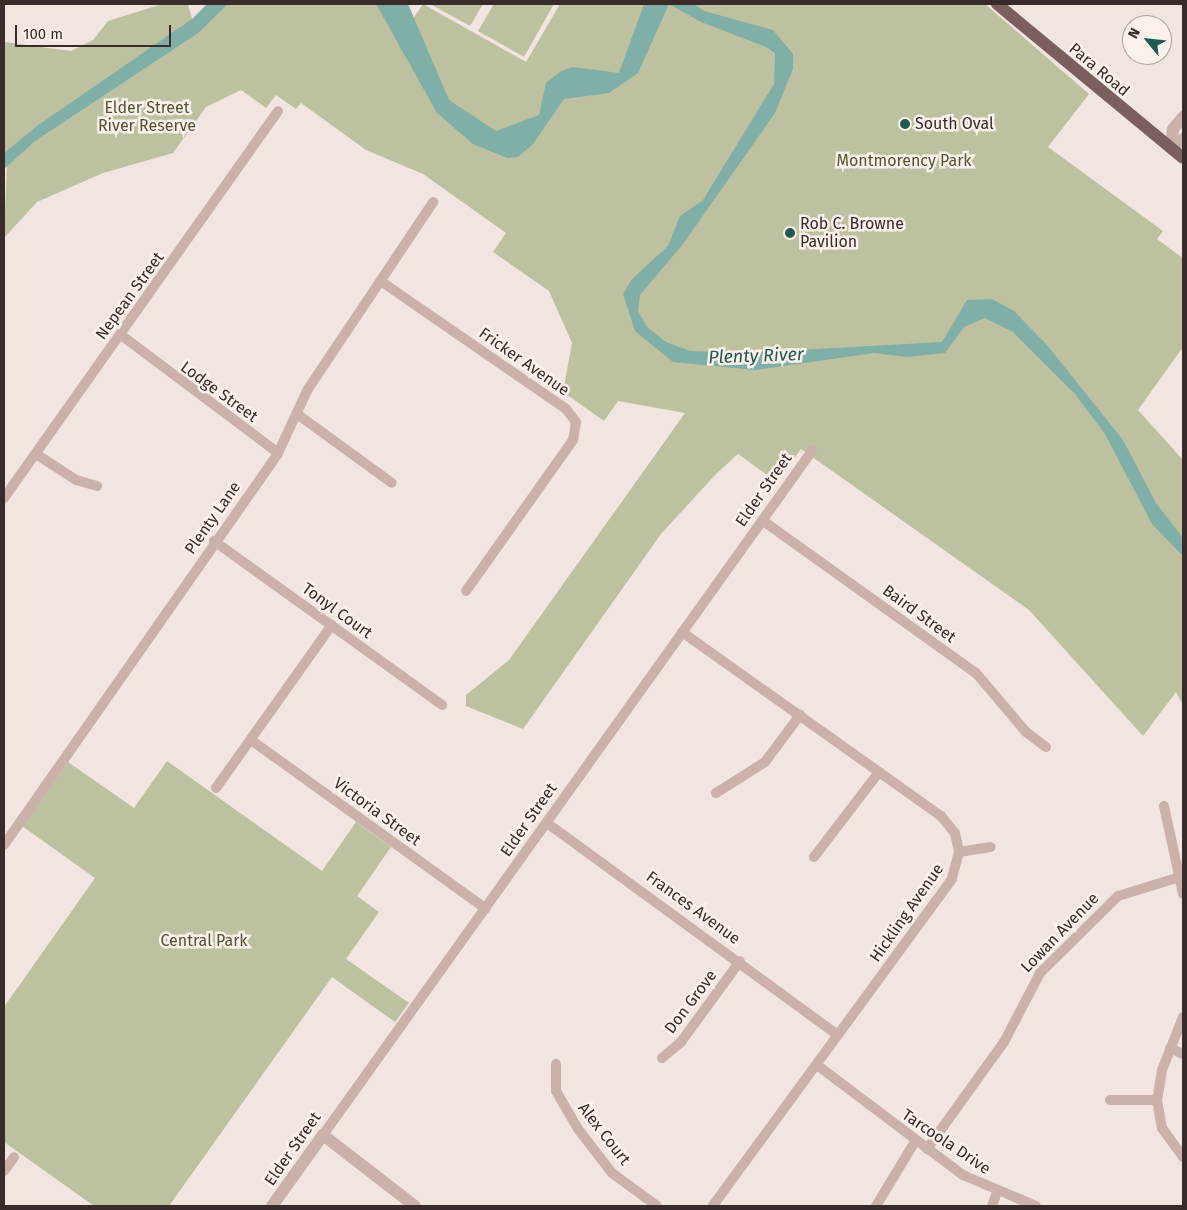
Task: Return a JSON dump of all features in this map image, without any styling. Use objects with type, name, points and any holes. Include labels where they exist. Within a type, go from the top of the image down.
[{"type":"main road","name":"Para Road","points":[[997,4],[1183,158]]},
{"type":"street","name":"Nepean Street","points":[[4,498],[278,110]]},
{"type":"street","points":[[1171,148],[1173,129],[1183,117]]},
{"type":"street","points":[[1171,148],[1183,139]]},
{"type":"street","name":"Plenty Lane","points":[[4,844],[214,541],[278,453],[308,389],[382,282],[433,202]]},
{"type":"street","name":"Fricker Avenue","points":[[382,282],[566,409],[576,422],[573,440],[466,591]]},
{"type":"street","name":"Lodge Street","points":[[118,339],[278,453]]},
{"type":"street","points":[[296,414],[392,482]]},
{"type":"street","name":"Elder Street","points":[[272,1206],[812,451]]},
{"type":"street","points":[[36,454],[76,480],[97,486]]},
{"type":"street","name":"Baird Street","points":[[762,520],[976,673],[1026,732],[1046,747]]},
{"type":"street","name":"Tonyl Court","points":[[214,541],[442,705]]},
{"type":"street","points":[[216,788],[332,625]]},
{"type":"street","name":"Hickling Avenue","points":[[682,632],[800,715],[949,824],[959,852],[952,879],[713,1206]]},
{"type":"street","points":[[716,793],[765,762],[800,715]]},
{"type":"street","name":"Victoria Street","points":[[251,740],[486,908]]},
{"type":"street","points":[[814,857],[879,772]]},
{"type":"street","points":[[1164,806],[1183,894]]},
{"type":"street","name":"Frances Avenue","points":[[547,823],[840,1033]]},
{"type":"street","points":[[959,852],[991,847]]},
{"type":"street","name":"Lowan Avenue","points":[[927,1148],[1004,1042],[1040,973],[1118,896],[1180,877]]},
{"type":"street","name":"Don Grove","points":[[662,1058],[681,1042],[740,961]]},
{"type":"street","points":[[1183,1017],[1170,1048],[1156,1100],[1162,1128],[1183,1157]]},
{"type":"street","points":[[1170,1048],[1183,1054]]},
{"type":"street","name":"Alex Court","points":[[556,1064],[556,1091],[578,1129],[612,1173],[657,1206]]},
{"type":"street","name":"Tarcoola Drive","points":[[814,1068],[927,1148],[997,1192],[1036,1206]]},
{"type":"street","points":[[1110,1100],[1156,1100]]},
{"type":"street","points":[[320,1139],[415,1206]]},
{"type":"street","points":[[876,1206],[916,1140]]},
{"type":"street","points":[[4,1171],[14,1157]]},
{"type":"street","points":[[992,1206],[997,1192]]},
{"type":"green space","points":[[162,4],[188,4],[194,26],[217,4],[391,4],[406,29],[423,4],[526,62],[560,4],[985,4],[1089,94],[1048,147],[1163,231],[1157,239],[1183,258],[1183,347],[1138,410],[1183,460],[1183,705],[1176,692],[1143,736],[1029,610],[801,449],[777,482],[738,454],[716,474],[661,534],[523,729],[466,706],[466,695],[509,660],[685,413],[618,401],[604,421],[563,392],[572,343],[549,291],[493,252],[506,233],[423,174],[366,150],[301,103],[296,109],[276,95],[266,108],[241,90],[206,107],[173,153],[103,173],[37,202],[4,238],[7,165],[34,142],[197,34],[195,27],[4,161],[4,42],[71,51],[93,40],[108,21]]},
{"type":"green space","points":[[430,4],[483,4],[470,26]]},
{"type":"green space","points":[[494,4],[554,4],[524,57],[478,31]]},
{"type":"green space","name":"Central Park","points":[[167,761],[322,871],[356,822],[391,847],[357,896],[379,912],[346,959],[409,1003],[395,1022],[332,977],[169,1206],[94,1206],[4,1142],[4,1007],[95,878],[22,826],[68,762],[134,808]]},
{"type":"water","points":[[207,4],[228,4],[197,34],[34,142],[4,169],[4,153],[37,126],[192,19]]},
{"type":"water","points":[[376,4],[408,4],[449,100],[496,131],[539,115],[546,83],[561,71],[573,67],[619,73],[644,4],[669,4],[638,73],[609,93],[564,99],[533,144],[518,157],[507,158],[473,144],[437,113]]},
{"type":"water","name":"Plenty River","points":[[669,4],[694,4],[704,11],[773,30],[793,54],[793,69],[775,113],[683,244],[640,295],[638,311],[647,327],[666,342],[690,351],[745,353],[942,342],[967,300],[992,299],[1014,311],[1047,345],[1123,440],[1156,503],[1183,538],[1183,556],[1152,524],[1105,434],[1075,394],[1013,332],[985,318],[964,327],[945,353],[907,357],[874,353],[755,370],[673,362],[635,331],[623,294],[632,279],[668,246],[680,216],[703,200],[774,84],[775,53],[766,47],[701,22]]},
{"type":"place","name":"South Oval","points":[[905,124]]},
{"type":"place","name":"Rob C. Browne Pavilion","points":[[790,233]]},
{"type":"park label","name":"Elder Street River Reserve","points":[[147,117]]},
{"type":"park label","name":"Montmorency Park","points":[[904,161]]}]
